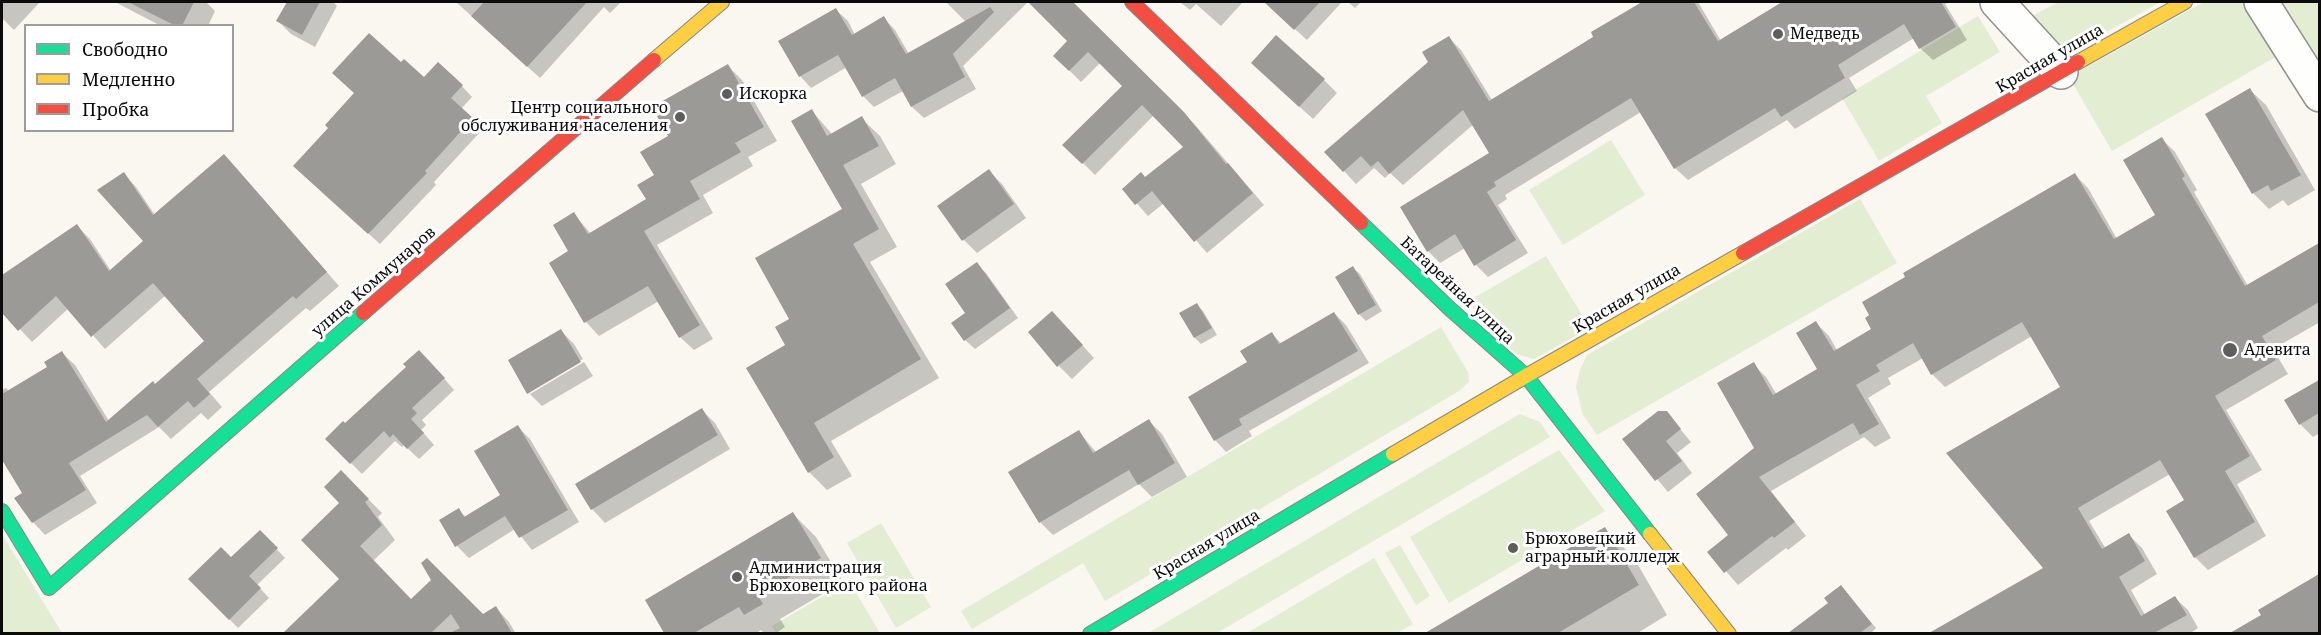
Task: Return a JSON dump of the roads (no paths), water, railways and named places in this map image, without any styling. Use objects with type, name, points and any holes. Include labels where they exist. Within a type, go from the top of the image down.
[{"type":"street","name":"улица Коммунаров","points":[[2,511],[50,588],[597,108],[722,2]]},
{"type":"street","name":"Батарейная улица","points":[[1132,2],[1449,308],[1526,376],[1729,633]]},
{"type":"street","points":[[1997,2],[2061,72]]},
{"type":"street","name":"Красная улица","points":[[1090,633],[1526,376],[2185,2]]},
{"type":"street","points":[[2261,2],[2319,95]]},
{"type":"place","name":"Медведь","points":[[1778,34]]},
{"type":"place","name":"Искорка","points":[[727,94]]},
{"type":"place","name":"Центр социального обслуживания населения","points":[[680,117]]},
{"type":"place","name":"Адевита","points":[[2230,350]]},
{"type":"place","name":"Брюховецкий аграрный колледж","points":[[1513,548]]},
{"type":"place","name":"Администрация Брюховецкого района","points":[[737,577]]}]
